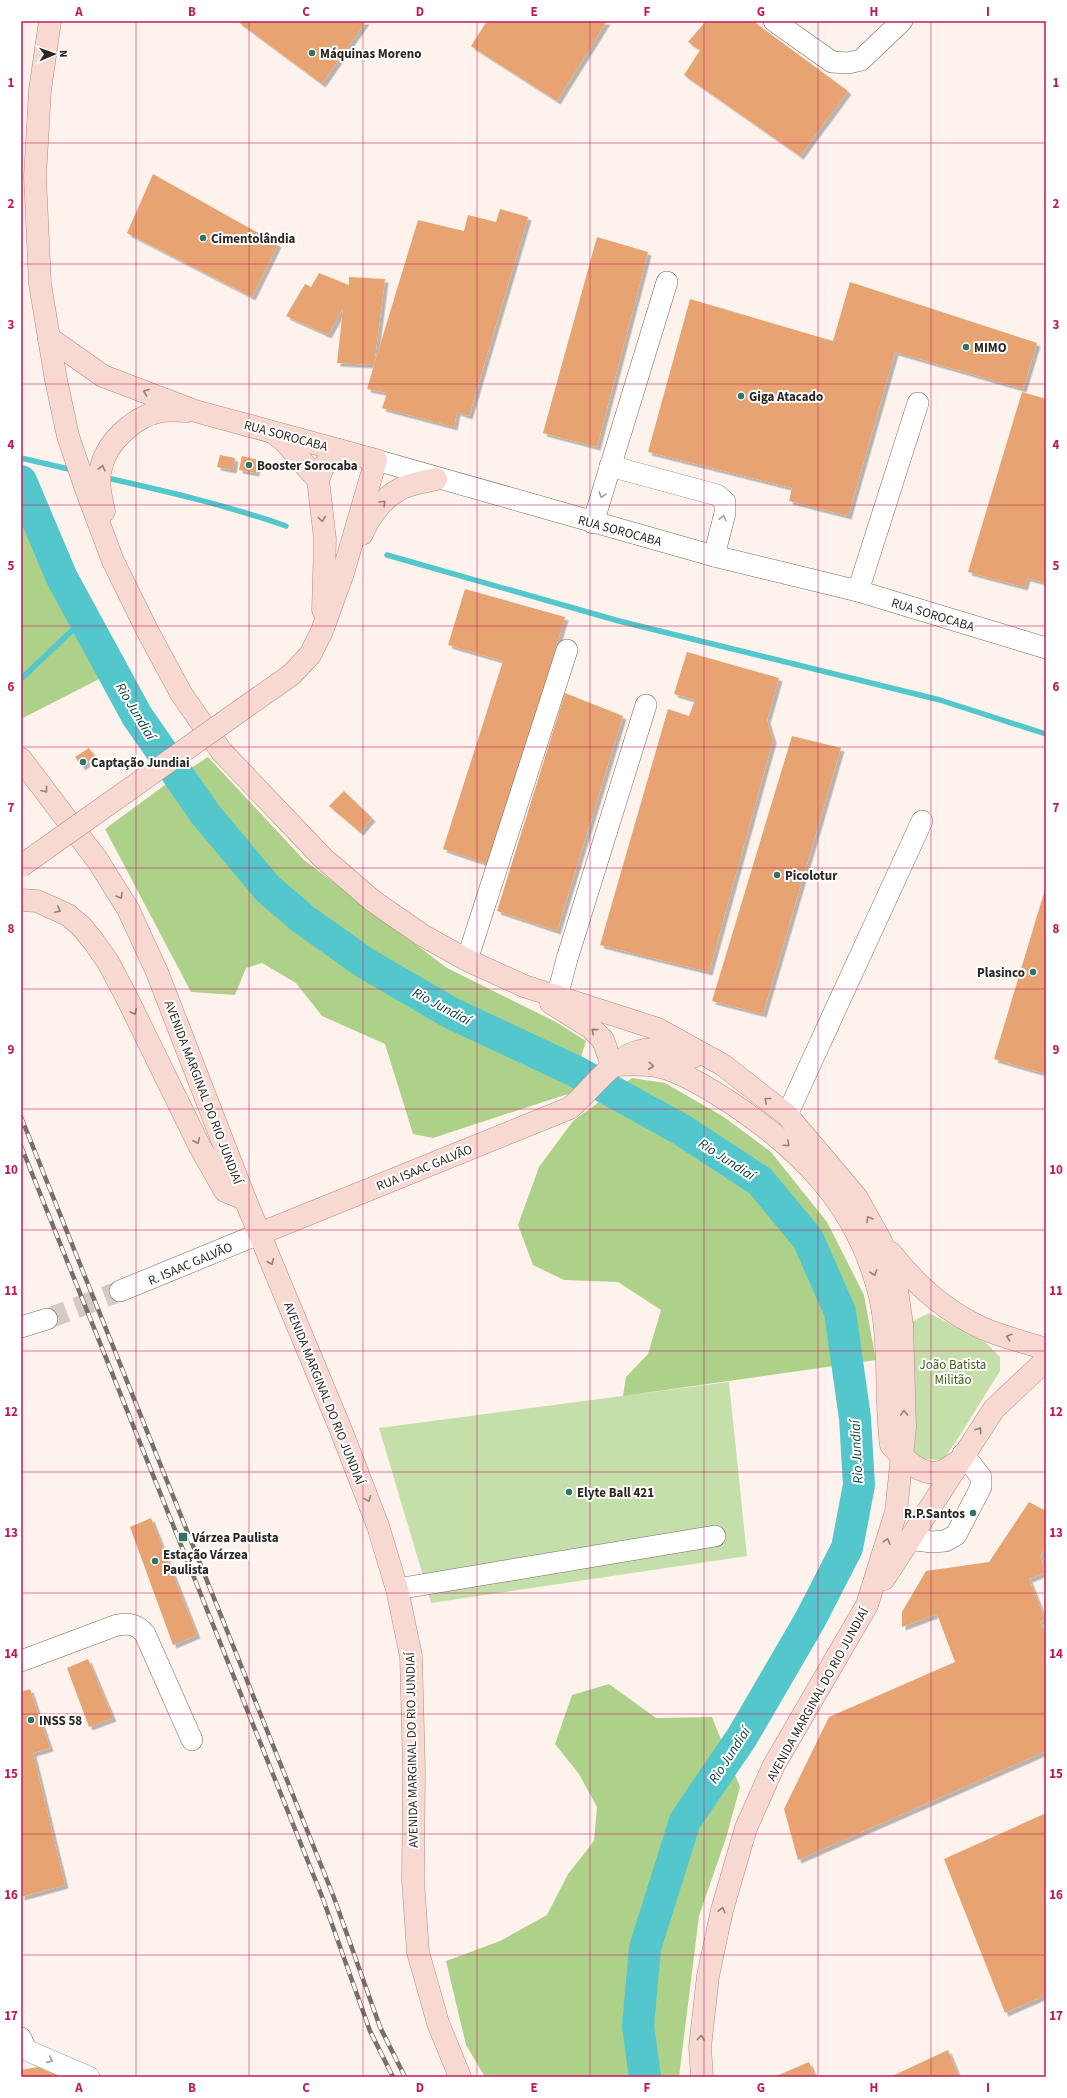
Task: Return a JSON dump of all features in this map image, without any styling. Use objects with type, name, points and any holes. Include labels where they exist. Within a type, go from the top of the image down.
[{"type":"main road","name":"AVENIDA MARGINAL DO RIO JUNDIAÍ","points":[[50,21],[40,90],[35,177],[40,284],[56,380],[68,436],[88,496],[113,561],[148,632],[182,695],[222,752],[322,858],[373,901],[422,935],[467,960],[524,986],[658,1029],[723,1064],[787,1115],[857,1198],[882,1241],[896,1283],[902,1325],[905,1427],[903,1458],[896,1512],[867,1605],[774,1765],[746,1828],[722,1910],[708,1976],[700,2047],[702,2077]]},
{"type":"main road","points":[[49,338],[103,376],[195,411]]},
{"type":"main road","points":[[113,561],[99,485],[101,467],[108,451],[125,430],[148,415],[163,411],[195,411]]},
{"type":"main road","name":"RUA SOROCABA","points":[[195,411],[376,460]]},
{"type":"main road","points":[[269,430],[286,443],[318,480]]},
{"type":"main road","points":[[322,631],[325,539],[318,480],[323,467],[339,450]]},
{"type":"main road","points":[[21,866],[290,675],[310,655],[322,631],[343,573],[376,460]]},
{"type":"main road","points":[[343,573],[367,522],[384,502],[400,490],[436,478]]},
{"type":"main road","name":"AVENIDA MARGINAL DO RIO JUNDIAÍ","points":[[21,759],[98,861],[128,909],[157,972],[245,1199],[344,1438],[378,1526],[397,1589],[411,1656],[414,1770],[413,1880],[418,1952],[438,2023],[460,2077]]},
{"type":"main road","points":[[21,900],[37,901],[68,915],[82,927],[94,942],[108,962],[126,996],[200,1147],[225,1191],[245,1199]]},
{"type":"main road","points":[[524,986],[591,1028],[603,1040],[608,1069],[660,1067],[684,1076],[712,1090],[785,1142],[817,1174],[846,1212],[864,1246],[878,1286],[885,1326],[892,1444],[903,1458],[916,1467],[928,1471],[942,1471],[960,1458]]},
{"type":"main road","name":"RUA ISAAC GALVÃO","points":[[259,1234],[570,1108],[586,1094],[608,1069],[636,1052],[653,1049],[670,1051],[723,1064]]},
{"type":"main road","points":[[882,1241],[906,1272],[932,1298],[982,1328],[1046,1349]]},
{"type":"main road","points":[[867,1605],[960,1458],[994,1409],[1046,1360]]},
{"type":"street","points":[[774,21],[832,62],[848,64],[861,60],[902,21]]},
{"type":"street","points":[[593,523],[667,282]]},
{"type":"street","points":[[858,591],[918,403]]},
{"type":"street","name":"RUA SOROCABA","points":[[376,460],[593,523],[714,556],[858,591],[1046,648]]},
{"type":"street","points":[[610,466],[717,494],[725,502],[725,513],[714,556]]},
{"type":"street","points":[[467,960],[567,650]]},
{"type":"street","points":[[557,997],[567,959],[646,705]]},
{"type":"street","points":[[787,1115],[922,821]]},
{"type":"street","name":"R. ISAAC GALVÃO","points":[[120,1291],[259,1234]]},
{"type":"street","points":[[21,1327],[47,1319]]},
{"type":"street","points":[[908,1539],[932,1542],[945,1541],[956,1535],[982,1487],[981,1478],[960,1458]]},
{"type":"street","points":[[397,1589],[715,1536]]},
{"type":"street","points":[[21,1661],[117,1625],[128,1624],[139,1626],[145,1634],[192,1740]]},
{"type":"street","points":[[23,2047],[89,2077]]},
{"type":"green space","points":[[21,496],[54,576],[107,675],[21,719]]},
{"type":"green space","points":[[208,757],[304,860],[447,968],[556,1022],[586,1041],[581,1057],[577,1091],[433,1138],[413,1134],[385,1044],[322,1016],[296,983],[262,963],[246,968],[235,995],[191,992],[105,829],[169,782]]},
{"type":"green space","points":[[632,1078],[665,1083],[724,1117],[771,1152],[827,1222],[864,1295],[876,1360],[623,1396],[626,1377],[648,1354],[661,1310],[618,1282],[564,1280],[533,1265],[518,1225],[539,1167],[573,1121]]},
{"type":"green space","name":"João Batista Militão","points":[[929,1313],[986,1343],[1000,1357],[1000,1371],[943,1460],[923,1459],[913,1454],[913,1321]]},
{"type":"green space","name":"Elyte Ball 421","points":[[729,1382],[747,1556],[431,1603],[379,1428]]},
{"type":"green space","points":[[609,1684],[656,1718],[712,1717],[740,1787],[726,1838],[699,1916],[679,2077],[485,2077],[466,2045],[446,1961],[500,1941],[547,1915],[568,1874],[594,1841],[597,1807],[579,1774],[555,1744],[572,1695]]},
{"type":"building","name":"Máquinas Moreno","points":[[237,21],[366,21],[322,84]]},
{"type":"building","points":[[487,21],[607,21],[557,101],[471,46]]},
{"type":"building","points":[[706,21],[753,21],[848,91],[800,156],[684,75],[700,50],[688,42]]},
{"type":"building","name":"Cimentolândia","points":[[153,174],[278,244],[252,297],[127,233]]},
{"type":"building","points":[[500,209],[528,217],[469,416],[457,412],[454,427],[382,408],[387,393],[367,389],[418,220],[464,231],[468,215],[496,222]]},
{"type":"building","points":[[597,237],[648,252],[597,447],[543,433]]},
{"type":"building","points":[[319,273],[349,285],[349,277],[385,279],[374,365],[337,363],[343,308],[328,335],[286,316],[305,284],[311,287]]},
{"type":"building","points":[[850,282],[1037,343],[1023,389],[895,352],[848,516],[789,501],[792,488],[648,452],[690,299],[833,341]]},
{"type":"building","points":[[1022,392],[1046,399],[1046,583],[1027,578],[1024,587],[968,572]]},
{"type":"building","points":[[220,455],[235,458],[233,470],[217,467]]},
{"type":"building","name":"Booster Sorocaba","points":[[242,456],[258,460],[256,473],[239,470]]},
{"type":"building","points":[[465,589],[565,617],[491,865],[443,849],[503,661],[448,645]]},
{"type":"building","points":[[687,652],[779,678],[767,720],[773,740],[709,972],[600,945],[668,709],[689,716],[695,700],[674,694]]},
{"type":"building","points":[[565,693],[623,716],[557,931],[497,911]]},
{"type":"building","name":"Picolotur","points":[[792,736],[841,748],[763,1014],[712,1001]]},
{"type":"building","name":"Captação Jundiai","points":[[89,748],[95,757],[82,767],[75,757]]},
{"type":"building","points":[[344,791],[372,818],[360,832],[329,806]]},
{"type":"building","name":"Plasinco","points":[[1046,886],[1046,1074],[994,1059]]},
{"type":"building","points":[[1029,1502],[1046,1511],[1046,1546],[1041,1554],[1044,1573],[1029,1579],[1045,1619],[1040,1622],[1046,1635],[1046,1751],[798,1860],[784,1809],[829,1717],[955,1662],[937,1614],[902,1627],[902,1612],[926,1571],[989,1562]]},
{"type":"building","name":"Estação Várzea Paulista","points":[[151,1518],[197,1635],[173,1645],[130,1527]]},
{"type":"building","points":[[88,1659],[113,1718],[89,1727],[67,1668]]},
{"type":"building","points":[[30,1689],[50,1748],[33,1753],[65,1885],[21,1897],[21,1692]]},
{"type":"building","points":[[1046,1813],[1046,1995],[1005,2013],[944,1859]]},
{"type":"building","points":[[948,2050],[959,2077],[890,2077]]},
{"type":"building","points":[[809,2062],[815,2077],[774,2077]]},
{"type":"building","points":[[38,2067],[62,2077],[21,2077],[21,2070]]},
{"type":"waterway","points":[[21,458],[73,470]]},
{"type":"waterway","points":[[103,477],[218,505],[286,526]]},
{"type":"waterway","name":"Rio Jundiaí","points":[[21,481],[62,578],[137,716],[206,815],[268,889],[303,919],[365,963],[451,1013],[577,1072],[682,1130],[760,1181],[808,1239],[840,1312],[855,1418],[859,1485],[847,1548],[810,1620],[742,1737],[685,1821],[645,1948],[638,2026],[645,2077]]},
{"type":"waterway","points":[[387,555],[619,621],[940,700],[1046,734]]},
{"type":"waterway","points":[[21,679],[84,619]]},
{"type":"tunnel","points":[[47,1319],[120,1291]]},
{"type":"railway","points":[[21,1117],[333,1895],[380,2027],[405,2077]]},
{"type":"railway","points":[[21,1146],[323,1899],[370,2031],[393,2077]]},
{"type":"place","name":"Máquinas Moreno","points":[[312,53]]},
{"type":"place","name":"Cimentolândia","points":[[203,238]]},
{"type":"place","name":"MIMO","points":[[966,347]]},
{"type":"place","name":"Giga Atacado","points":[[741,396]]},
{"type":"place","name":"Booster Sorocaba","points":[[249,465]]},
{"type":"place","name":"Captação Jundiai","points":[[83,762]]},
{"type":"place","name":"Picolotur","points":[[777,875]]},
{"type":"place","name":"Plasinco","points":[[1033,972]]},
{"type":"place","name":"Elyte Ball 421","points":[[569,1492]]},
{"type":"place","name":"R.P.Santos","points":[[973,1513]]},
{"type":"place","name":"Várzea Paulista","points":[[183,1537]]},
{"type":"place","name":"Estação Várzea Paulista","points":[[155,1561]]},
{"type":"place","name":"INSS 58","points":[[31,1720]]}]
